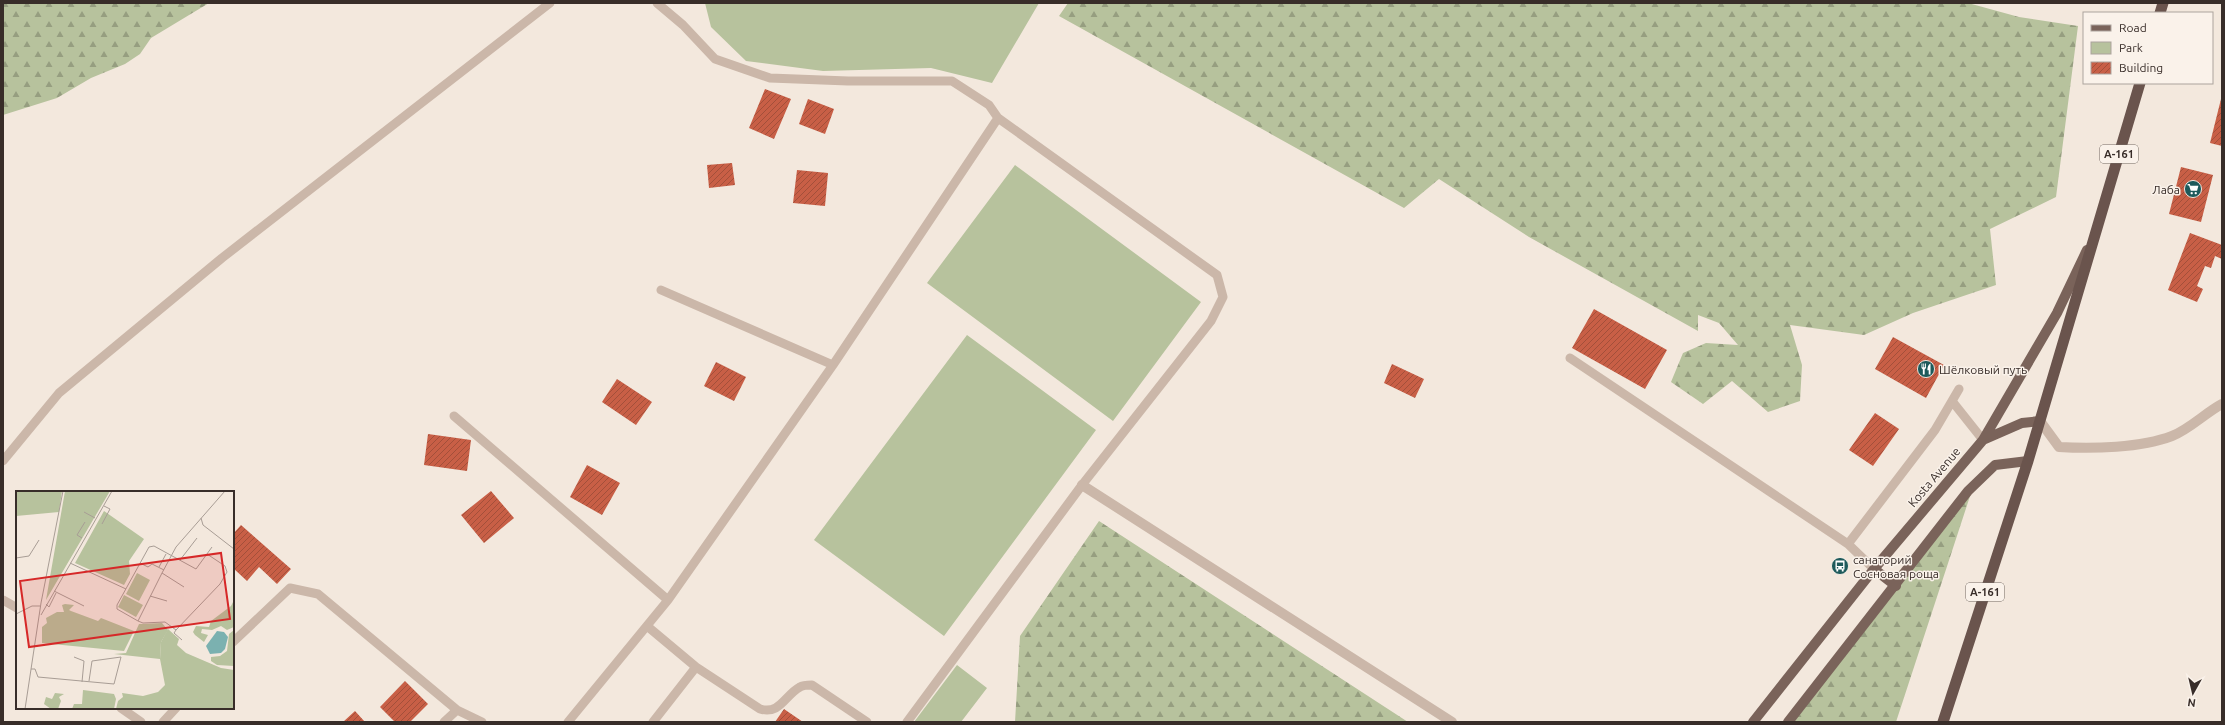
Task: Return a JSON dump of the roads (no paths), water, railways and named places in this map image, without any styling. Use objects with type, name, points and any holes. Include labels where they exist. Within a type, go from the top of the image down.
[{"type":"highway","name":"А-161","points":[[1943,722],[2028,461],[2140,84]]},
{"type":"main road","name":"Kosta Avenue","points":[[1753,722],[1874,569],[1983,440],[2057,312],[2098,225]]},
{"type":"main road","points":[[1983,440],[2022,423],[2040,421]]},
{"type":"main road","points":[[1788,722],[1896,586],[1968,491],[1995,465],[2028,461]]},
{"type":"main road","points":[[1874,569],[1896,586]]},
{"type":"street","points":[[2040,421],[2059,447],[2091,449],[2132,444],[2173,435],[2222,404]]},
{"type":"street","points":[[1082,485],[1452,722]]},
{"type":"lane","points":[[3,461],[59,393],[222,258],[550,3]]},
{"type":"lane","points":[[658,3],[683,24],[715,58],[770,78],[848,82],[952,81],[989,105],[998,118],[1216,275],[1223,297],[1212,321],[1082,485],[907,722]]},
{"type":"lane","points":[[568,722],[668,600],[833,365],[998,118]]},
{"type":"lane","points":[[661,290],[833,365]]},
{"type":"lane","points":[[1570,358],[1848,544],[1874,569]]},
{"type":"lane","points":[[1848,544],[1935,430],[1959,389]]},
{"type":"lane","points":[[1952,401],[1983,440]]},
{"type":"lane","points":[[454,416],[668,600]]},
{"type":"lane","points":[[234,641],[290,588],[318,594],[457,710],[482,722]]},
{"type":"lane","points":[[3,600],[16,607]]},
{"type":"lane","points":[[647,626],[696,667],[760,710],[768,712],[780,707],[800,687],[812,685],[867,722]]},
{"type":"lane","points":[[653,722],[696,667]]},
{"type":"lane","points":[[122,709],[141,722]]},
{"type":"lane","points":[[164,722],[175,709]]},
{"type":"lane","points":[[444,722],[457,710]]},
{"type":"place","name":"Лаба","points":[[2193,189]]},
{"type":"place","name":"Шёлковый путь","points":[[1926,369]]},
{"type":"place","name":"санаторий Сосновая роща","points":[[1840,566]]}]
